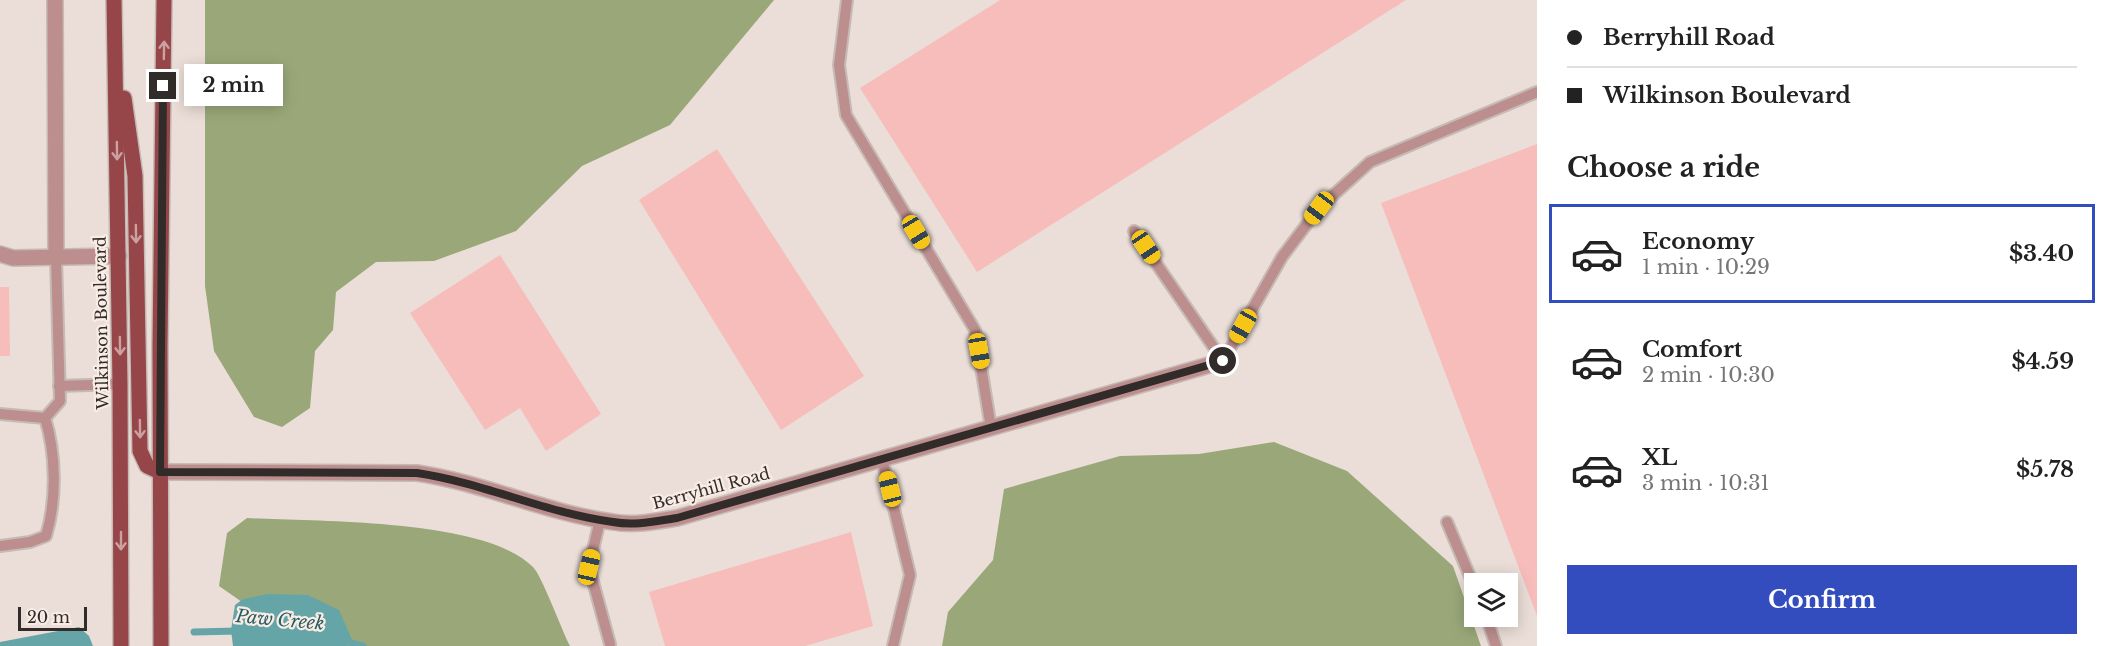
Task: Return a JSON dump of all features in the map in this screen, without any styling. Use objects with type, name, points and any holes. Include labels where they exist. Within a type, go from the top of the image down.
[{"type":"main road","name":"Wilkinson Boulevard","points":[[114,0],[119,256],[121,646]]},
{"type":"main road","points":[[161,646],[160,472],[164,0]]},
{"type":"main road","points":[[114,30],[135,176],[140,451],[147,466],[160,472]]},
{"type":"street","points":[[55,0],[56,257]]},
{"type":"street","points":[[0,254],[13,258],[119,256]]},
{"type":"street","name":"Berryhill Road","points":[[160,472],[417,473],[443,477],[600,520],[645,523],[677,518],[1223,361]]},
{"type":"lane","points":[[848,0],[839,65],[846,115],[975,330],[991,428]]},
{"type":"lane","points":[[1134,231],[1223,361],[1282,256],[1319,208],[1370,162],[1537,92]]},
{"type":"lane","points":[[45,418],[60,401],[56,257]]},
{"type":"lane","points":[[59,386],[120,384]]},
{"type":"lane","points":[[0,414],[45,418]]},
{"type":"lane","points":[[0,546],[30,542],[46,536],[51,519],[52,442],[45,418]]},
{"type":"lane","points":[[882,459],[910,575],[893,646]]},
{"type":"lane","points":[[600,520],[589,567],[610,644]]},
{"type":"lane","points":[[1447,522],[1469,573]]},
{"type":"lane","points":[[1490,627],[1496,646]]},
{"type":"green space","points":[[205,0],[774,0],[670,125],[582,166],[516,231],[434,261],[376,262],[336,292],[333,330],[315,351],[310,408],[282,427],[254,417],[214,351],[205,286]]},
{"type":"green space","points":[[1274,442],[1347,471],[1453,566],[1464,597],[1464,627],[1474,627],[1481,646],[942,646],[948,612],[993,560],[1004,489],[1120,456],[1199,454]]},
{"type":"green space","points":[[247,518],[355,522],[439,531],[478,539],[510,551],[537,572],[570,646],[315,646],[262,616],[219,586],[227,533]]},
{"type":"water","points":[[268,594],[308,595],[339,610],[353,642],[346,646],[233,646],[231,630],[235,605],[243,599]]},
{"type":"water","points":[[79,627],[89,636],[93,646],[0,646],[0,642]]},
{"type":"building","points":[[1000,0],[1406,0],[977,272],[860,88]]},
{"type":"building","points":[[1537,144],[1537,616],[1381,203]]},
{"type":"building","points":[[717,149],[864,376],[781,430],[639,200]]},
{"type":"building","points":[[500,255],[601,414],[546,451],[520,408],[485,430],[410,313]]},
{"type":"building","points":[[0,287],[9,287],[10,356],[0,356]]},
{"type":"building","points":[[851,532],[873,626],[805,646],[665,646],[649,592]]},
{"type":"waterway","name":"Paw Creek","points":[[194,632],[238,631]]},
{"type":"waterway","name":"Paw Creek","points":[[345,641],[363,646]]},
{"type":"route","points":[[163,86],[160,472],[417,473],[443,477],[582,516],[615,523],[645,523],[677,518],[1223,361]]}]
